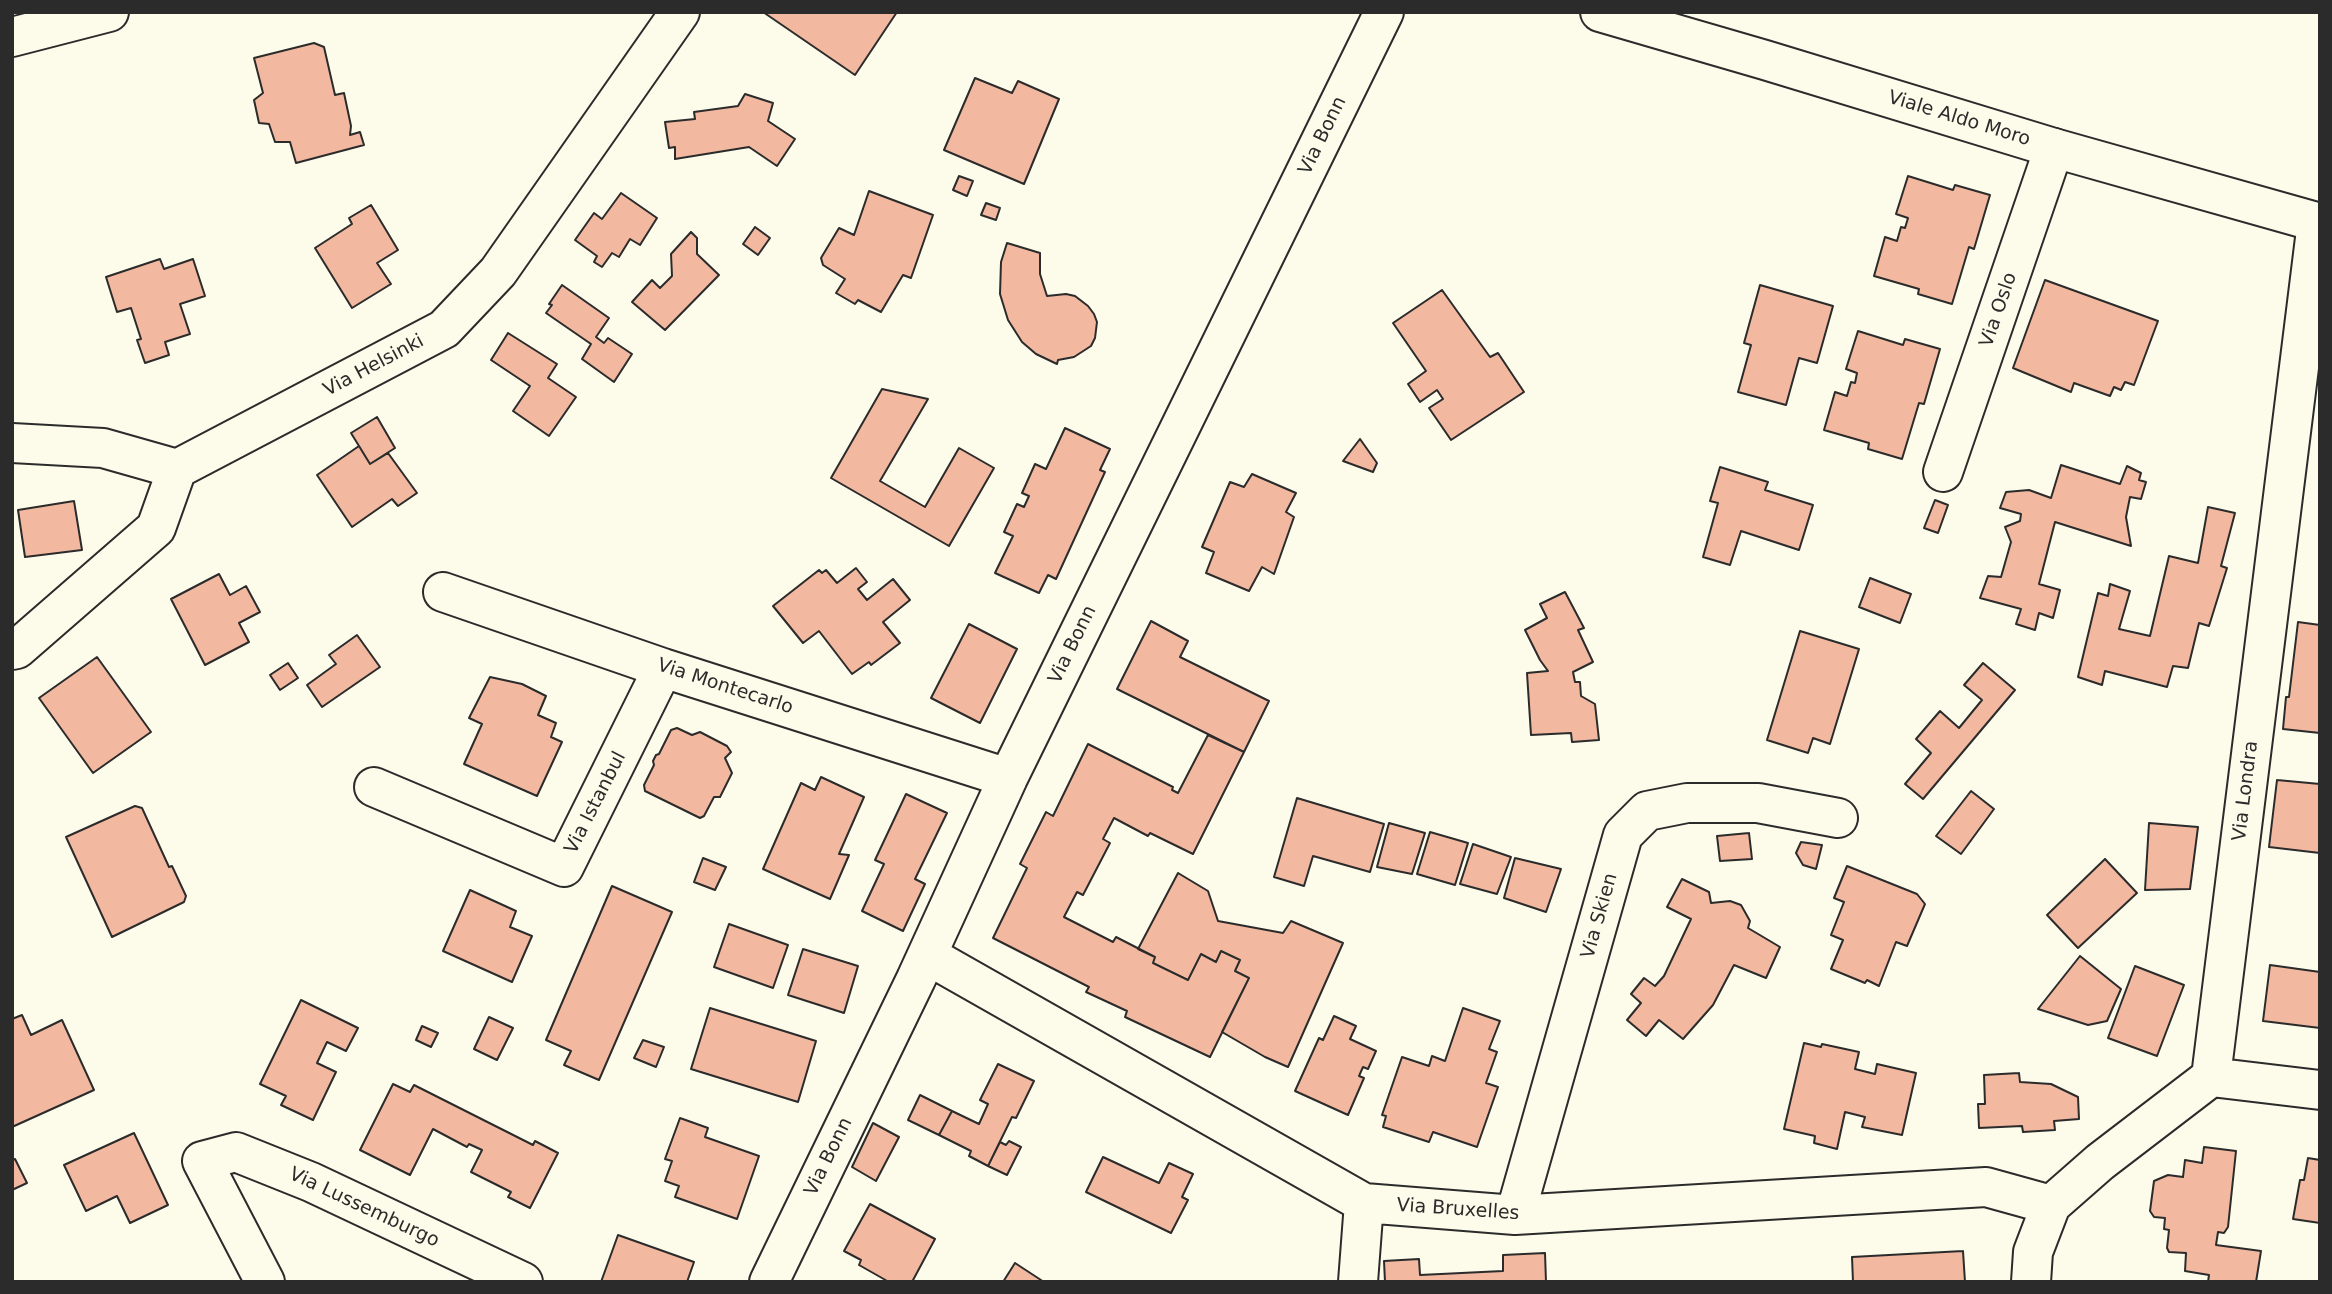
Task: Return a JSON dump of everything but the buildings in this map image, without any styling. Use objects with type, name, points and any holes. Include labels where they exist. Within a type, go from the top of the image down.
[{"type":"street","points":[[12,37],[109,12]]},
{"type":"street","name":"Via Helsinki","points":[[177,469],[444,329],[498,272],[680,12]]},
{"type":"street","name":"Via Bonn","points":[[769,1282],[927,955],[1008,779],[1384,12]]},
{"type":"street","name":"Viale Aldo Moro","points":[[1600,12],[2054,148],[2318,223]]},
{"type":"street","name":"Via Oslo","points":[[1943,472],[2054,148]]},
{"type":"street","name":"Via Londra","points":[[2211,1077],[2318,223]]},
{"type":"street","points":[[12,443],[103,448],[177,469],[156,528],[17,649],[12,650]]},
{"type":"street","name":"Via Montecarlo","points":[[443,592],[663,668],[1008,779]]},
{"type":"street","name":"Via Istanbul","points":[[374,788],[564,867],[663,668]]},
{"type":"street","name":"Via Skien","points":[[1515,1215],[1623,835],[1647,811],[1687,803],[1758,803],[1838,818]]},
{"type":"street","name":"Via Bruxelles","points":[[927,955],[1364,1203],[1515,1215],[1986,1187],[2051,1205]]},
{"type":"street","points":[[2031,1282],[2033,1252],[2051,1205],[2100,1163],[2211,1077],[2320,1090]]},
{"type":"street","name":"Via Lussemburgo","points":[[265,1282],[202,1161],[236,1152],[312,1182],[523,1282]]},
{"type":"street","points":[[1358,1282],[1364,1203]]}]
